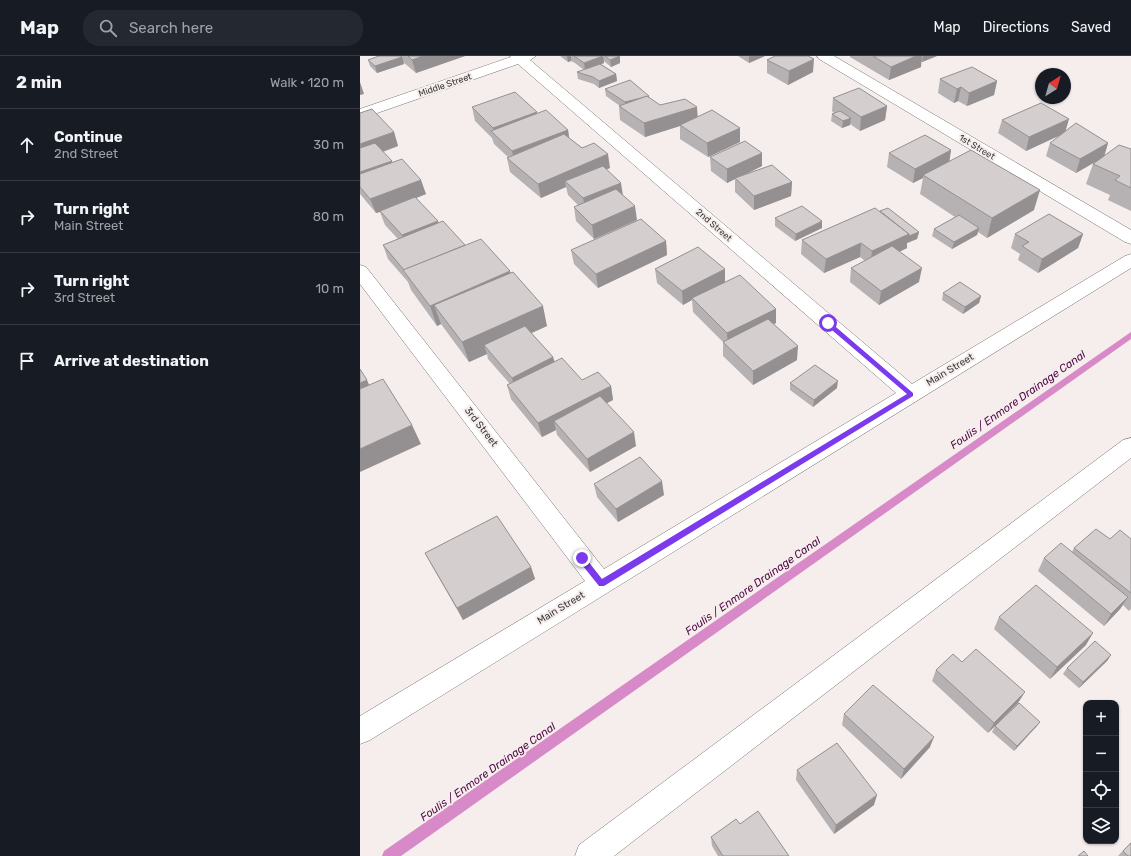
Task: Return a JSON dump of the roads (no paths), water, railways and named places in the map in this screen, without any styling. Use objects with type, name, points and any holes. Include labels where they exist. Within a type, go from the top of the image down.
[{"type":"street","name":"1st Street","points":[[824,56],[1131,238]]},
{"type":"street","name":"Middle Street","points":[[360,114],[523,57]]},
{"type":"street","name":"2nd Street","points":[[523,57],[911,394]]},
{"type":"street","name":"Main Street","points":[[360,731],[1131,260]]},
{"type":"street","name":"3rd Street","points":[[360,271],[601,583]]},
{"type":"street","points":[[590,856],[1131,446]]},
{"type":"waterway","name":"Foulis / Enmore Drainage Canal","points":[[389,856],[1131,335]]}]
